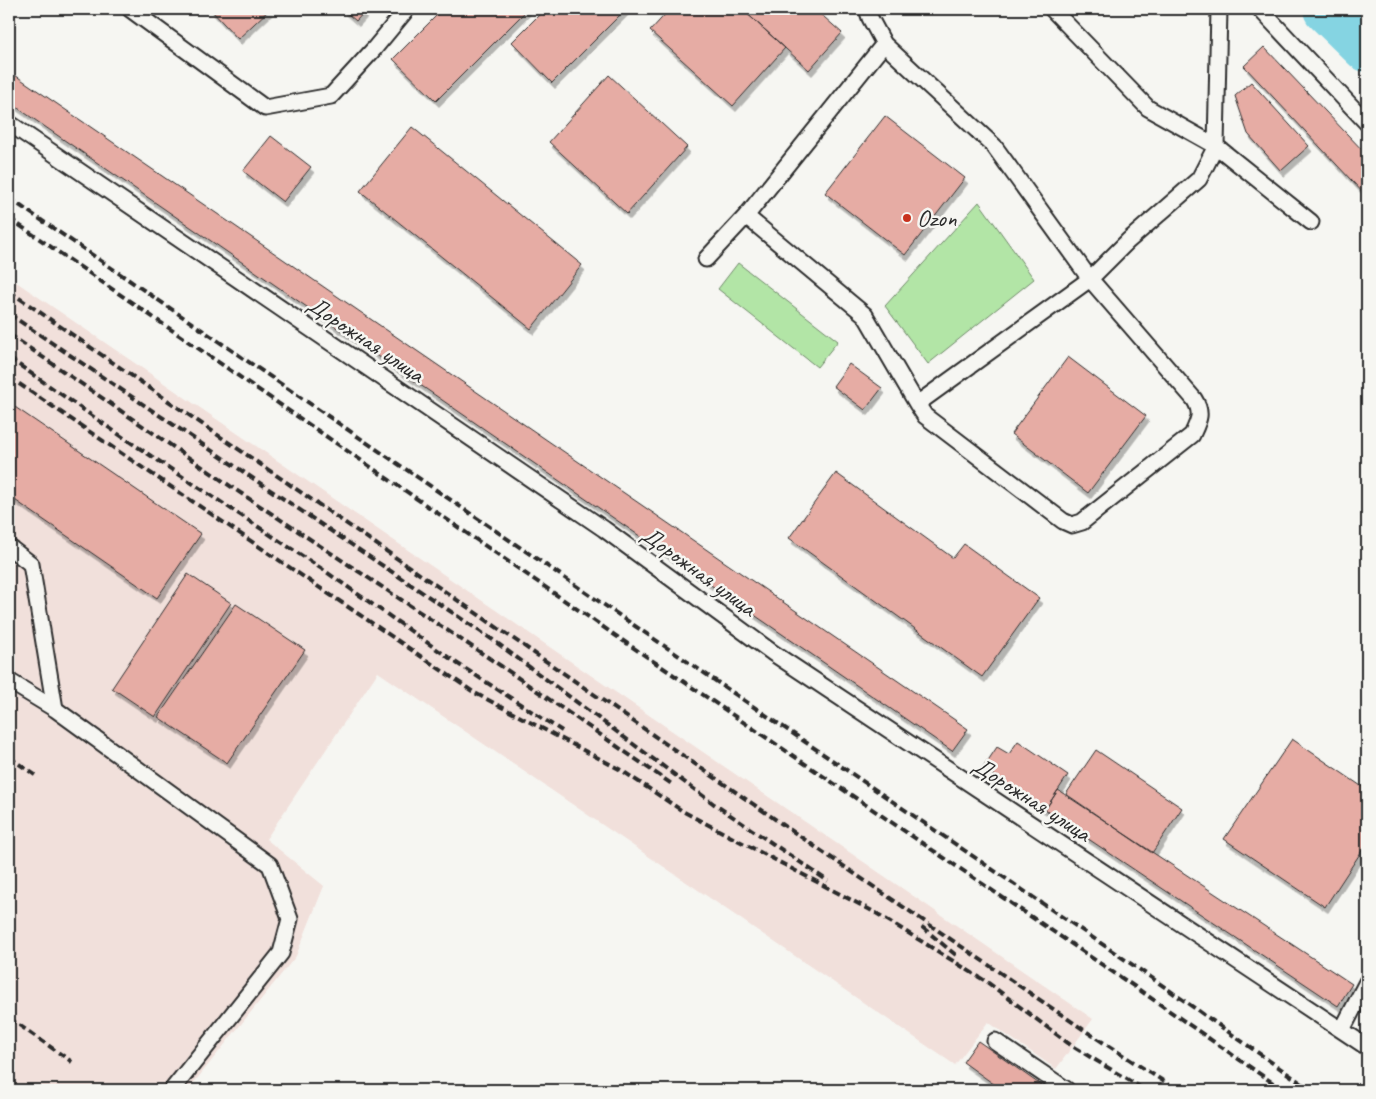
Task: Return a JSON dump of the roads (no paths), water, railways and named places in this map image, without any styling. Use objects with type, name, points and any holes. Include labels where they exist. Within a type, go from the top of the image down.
[{"type":"lane","points":[[130,9],[265,108],[331,96],[407,9]]},
{"type":"lane","points":[[746,216],[865,316],[926,416],[1063,521],[1072,525],[1082,522],[1192,435],[1199,420],[1200,408],[1194,399],[1090,278],[994,146],[884,44],[867,9]]},
{"type":"lane","points":[[1052,9],[1148,108],[1216,146],[1311,222]]},
{"type":"lane","points":[[917,404],[1090,278],[1128,241],[1199,178],[1216,146],[1219,9]]},
{"type":"lane","points":[[1260,9],[1367,123]]},
{"type":"lane","points":[[706,259],[746,216],[884,44]]},
{"type":"lane","name":"Дорожная улица","points":[[9,123],[604,529],[773,653],[1367,1047]]},
{"type":"lane","points":[[9,548],[31,564],[54,708]]},
{"type":"lane","points":[[9,681],[54,708],[270,865],[290,919],[280,953],[172,1090]]},
{"type":"lane","points":[[1342,1030],[1367,982]]},
{"type":"lane","points":[[995,1041],[1067,1090]]},
{"type":"waterway","points":[[1327,9],[1367,48]]},
{"type":"railway","points":[[9,198],[1149,976],[1311,1090]]},
{"type":"railway","points":[[9,218],[622,640],[1138,989],[1283,1090]]},
{"type":"railway","points":[[9,291],[814,846],[1084,1030],[1177,1090]]},
{"type":"railway","points":[[9,314],[493,640],[714,804],[828,881]]},
{"type":"railway","points":[[9,334],[236,490],[501,666],[673,785]]},
{"type":"railway","points":[[9,358],[124,438],[322,569],[458,664],[562,731]]},
{"type":"railway","points":[[9,377],[475,693],[621,770],[684,812],[876,913],[987,982],[1072,1046],[1145,1090]]},
{"type":"railway","points":[[9,757],[35,775]]},
{"type":"railway","points":[[922,927],[957,956]]},
{"type":"railway","points":[[9,1018],[72,1062]]},
{"type":"place","name":"Ozon","points":[[907,218]]}]
